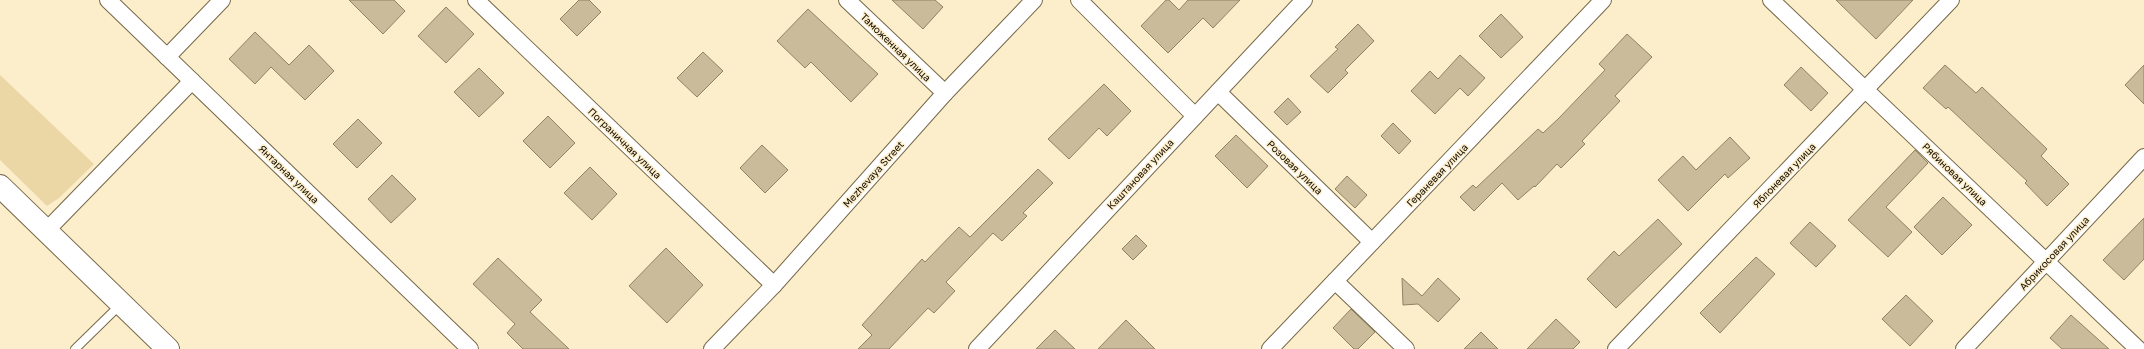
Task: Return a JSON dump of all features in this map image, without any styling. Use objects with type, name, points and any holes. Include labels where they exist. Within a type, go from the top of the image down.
[{"type":"street","name":"Янтарная улица","points":[[108,0],[470,349]]},
{"type":"street","points":[[167,57],[222,0]]},
{"type":"street","name":"Пограничная улица","points":[[476,0],[774,285]]},
{"type":"street","name":"Таможенная улица","points":[[847,0],[945,93]]},
{"type":"street","name":"Mezhevaya Street","points":[[712,349],[774,285],[945,93],[1034,0]]},
{"type":"street","points":[[1079,0],[1195,116]]},
{"type":"street","name":"Каштановая улица","points":[[977,349],[1304,0]]},
{"type":"street","name":"Гераневая улица","points":[[1270,349],[1603,0]]},
{"type":"street","name":"Рябиновая улица","points":[[1771,0],[2138,349]]},
{"type":"street","name":"Яблоневая улица","points":[[1616,349],[1951,0]]},
{"type":"street","points":[[47,230],[192,81]]},
{"type":"street","name":"Розовая улица","points":[[1218,92],[1372,242]]},
{"type":"street","name":"Абрикосовая улица","points":[[1964,349],[2144,157]]},
{"type":"street","points":[[0,186],[168,349]]},
{"type":"street","points":[[1335,281],[1406,349]]},
{"type":"lane","points":[[75,349],[122,304]]},
{"type":"shaded area","points":[[0,75],[94,164],[59,198],[47,206],[0,160]]},
{"type":"building","points":[[349,0],[394,0],[405,11],[383,34]]},
{"type":"building","points":[[579,0],[589,0],[601,12],[577,36],[560,19]]},
{"type":"building","points":[[892,0],[935,0],[943,7],[923,29]]},
{"type":"building","points":[[1166,0],[1169,0],[1179,10],[1188,0],[1240,0],[1213,28],[1203,18],[1168,53],[1141,26]]},
{"type":"building","points":[[1836,0],[1913,0],[1876,39]]},
{"type":"building","points":[[446,7],[474,34],[446,63],[418,36]]},
{"type":"building","points":[[808,9],[878,74],[851,102],[811,62],[805,68],[777,41]]},
{"type":"building","points":[[1501,14],[1523,37],[1501,58],[1479,36]]},
{"type":"building","points":[[1358,24],[1374,41],[1345,70],[1348,73],[1328,93],[1310,76],[1338,49],[1335,47]]},
{"type":"building","points":[[255,32],[289,65],[309,45],[334,71],[305,100],[271,67],[255,84],[229,59]]},
{"type":"building","points":[[1627,34],[1652,57],[1615,96],[1620,101],[1582,141],[1585,144],[1561,168],[1557,164],[1535,187],[1534,186],[1518,200],[1502,183],[1474,211],[1460,197],[1473,185],[1476,188],[1538,129],[1543,133],[1559,118],[1605,70],[1599,64]]},
{"type":"building","points":[[703,52],[723,71],[697,97],[677,78]]},
{"type":"building","points":[[1460,55],[1485,78],[1468,96],[1460,88],[1435,114],[1411,91],[1430,71],[1438,79]]},
{"type":"building","points":[[1945,65],[1976,93],[1982,87],[2047,149],[2041,156],[2069,184],[2047,206],[2025,183],[2027,181],[1948,107],[1946,109],[1923,88]]},
{"type":"building","points":[[2144,65],[2144,104],[2125,85]]},
{"type":"building","points":[[1801,67],[1828,93],[1811,111],[1784,85]]},
{"type":"building","points":[[479,68],[504,93],[479,117],[454,92]]},
{"type":"building","points":[[1104,84],[1131,111],[1107,136],[1099,128],[1069,159],[1048,139]]},
{"type":"building","points":[[1288,98],[1301,112],[1287,125],[1274,112]]},
{"type":"building","points":[[548,116],[575,143],[550,168],[523,141]]},
{"type":"building","points":[[358,119],[382,143],[357,168],[333,144]]},
{"type":"building","points":[[1393,123],[1411,141],[1399,154],[1381,136]]},
{"type":"building","points":[[1236,135],[1268,166],[1247,188],[1215,156]]},
{"type":"building","points":[[1730,137],[1750,158],[1728,178],[1725,174],[1688,211],[1658,180],[1683,156],[1696,170]]},
{"type":"building","points":[[762,145],[788,170],[765,193],[740,168]]},
{"type":"building","points":[[1915,150],[1928,163],[1886,207],[1912,232],[1888,257],[1848,220]]},
{"type":"building","points":[[590,167],[617,194],[592,220],[564,193]]},
{"type":"building","points":[[1038,169],[1053,183],[1023,213],[1027,216],[1002,241],[993,233],[946,282],[955,291],[934,313],[928,308],[889,349],[858,349],[872,335],[862,325],[922,259],[925,262],[959,227],[970,237]]},
{"type":"building","points":[[392,175],[416,199],[391,223],[368,199]]},
{"type":"building","points":[[1347,176],[1367,195],[1355,208],[1335,189]]},
{"type":"building","points":[[1943,197],[1972,225],[1942,255],[1914,227]]},
{"type":"building","points":[[2144,218],[2144,259],[2124,280],[2103,260]]},
{"type":"building","points":[[1658,219],[1682,244],[1616,308],[1587,279],[1614,251],[1619,256]]},
{"type":"building","points":[[1810,222],[1836,246],[1816,267],[1790,243]]},
{"type":"building","points":[[1136,235],[1147,246],[1133,260],[1122,249]]},
{"type":"building","points":[[666,248],[703,285],[667,323],[629,286]]},
{"type":"building","points":[[1756,257],[1775,274],[1720,333],[1700,313]]},
{"type":"building","points":[[498,258],[542,300],[530,312],[569,349],[523,349],[507,333],[515,324],[473,284]]},
{"type":"building","points":[[1402,278],[1422,296],[1438,278],[1460,299],[1438,322],[1418,304],[1403,305]]},
{"type":"building","points":[[1906,295],[1933,321],[1910,346],[1882,319]]},
{"type":"building","points":[[1351,309],[1375,332],[1358,349],[1354,349],[1333,328]]},
{"type":"building","points":[[2071,315],[2109,349],[2062,349],[2050,338]]},
{"type":"building","points":[[1556,319],[1580,342],[1573,349],[1527,349]]},
{"type":"building","points":[[1126,320],[1155,349],[1098,349]]},
{"type":"building","points":[[1055,330],[1075,349],[1036,349]]},
{"type":"building","points":[[1481,332],[1498,349],[1464,349]]}]
